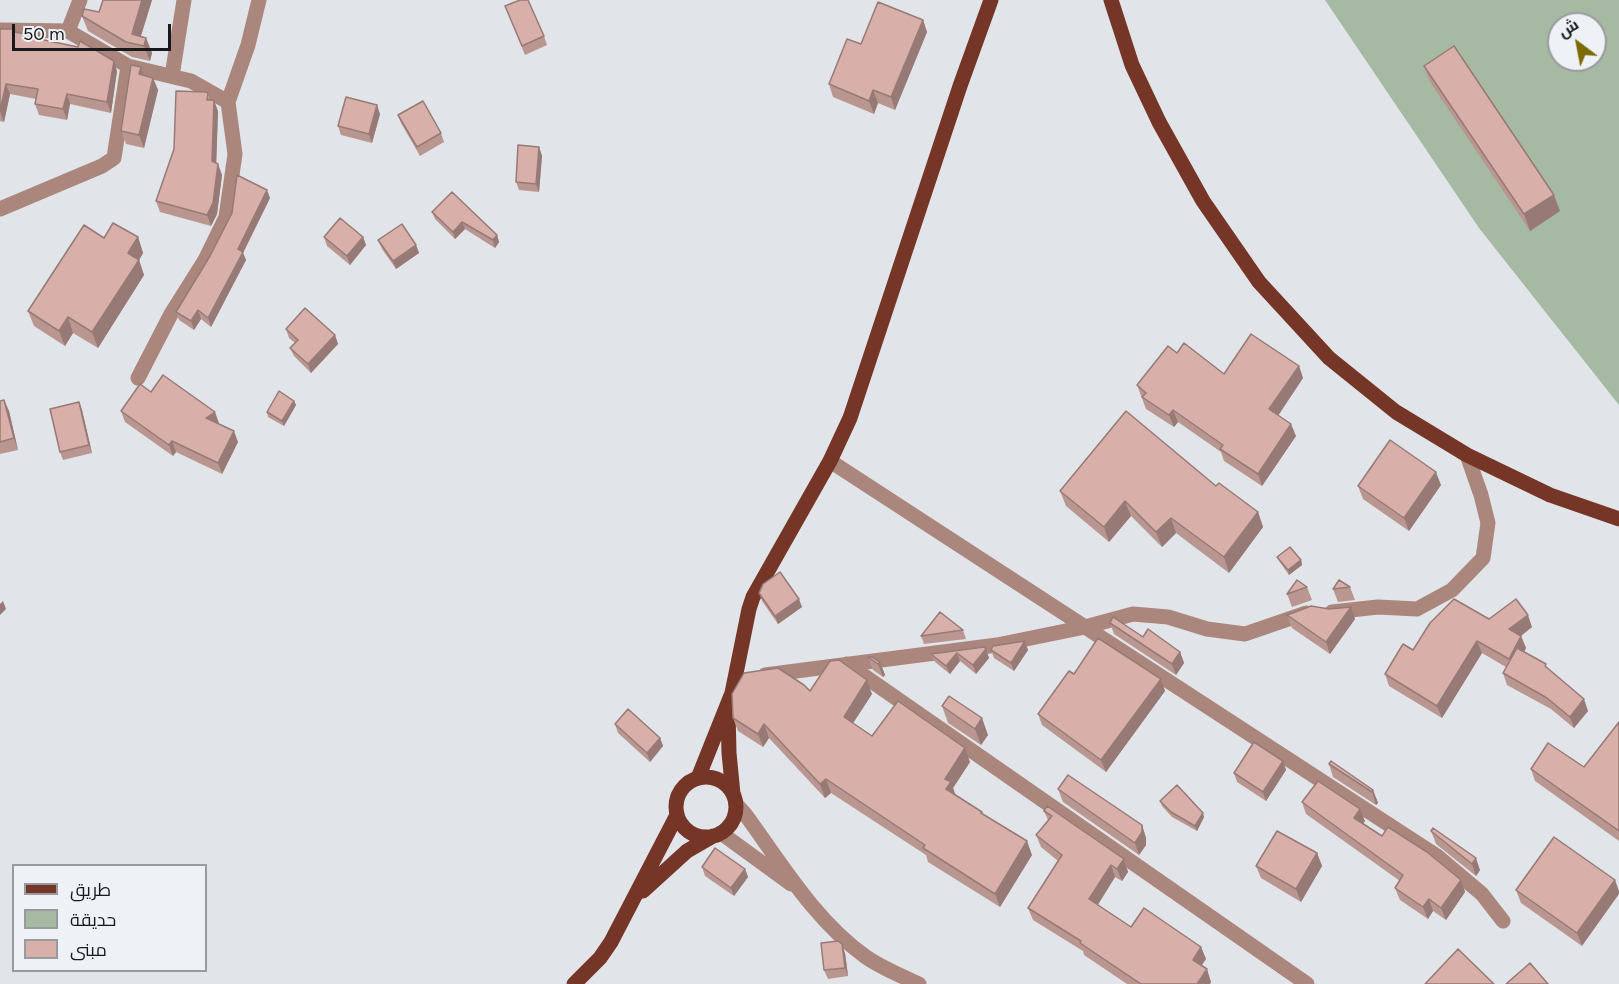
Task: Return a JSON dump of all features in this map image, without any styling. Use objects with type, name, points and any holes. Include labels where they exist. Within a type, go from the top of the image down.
[{"type":"main road","points":[[698,778],[728,705],[753,597],[830,461],[850,418],[991,0]]},
{"type":"main road","points":[[1111,0],[1132,64],[1159,122],[1203,201],[1259,282],[1329,358],[1396,412],[1467,455],[1550,495],[1619,519]]},
{"type":"main road","points":[[636,897],[687,851],[717,834],[732,820],[735,800],[729,753],[728,705]]},
{"type":"main road","points":[[717,834],[702,836],[691,833],[682,825],[677,815],[676,804],[680,792],[687,783],[698,778],[709,777],[719,780],[728,787],[735,800]]},
{"type":"main road","points":[[574,984],[600,958],[621,926],[677,815]]},
{"type":"street","points":[[68,31],[80,0]]},
{"type":"street","points":[[172,76],[184,0]]},
{"type":"street","points":[[138,378],[171,314],[205,260],[226,217],[235,154],[228,102],[248,45],[259,0]]},
{"type":"street","points":[[0,30],[68,31],[128,66],[191,81],[228,102]]},
{"type":"street","points":[[0,209],[102,166],[114,158],[128,66]]},
{"type":"street","points":[[735,680],[997,645],[1133,614],[1168,617],[1207,629],[1245,634],[1315,609],[1333,612],[1378,607],[1417,609],[1452,590],[1483,558],[1488,524],[1467,455]]},
{"type":"street","points":[[830,461],[1437,856],[1482,894],[1503,921]]},
{"type":"street","points":[[848,664],[1307,984]]},
{"type":"street","points":[[735,800],[801,891],[836,932],[885,968],[919,984]]},
{"type":"street","points":[[717,834],[801,891]]},
{"type":"green space","points":[[1325,0],[1619,0],[1619,405],[1479,228]]},
{"type":"building","points":[[103,0],[142,0],[132,34],[146,38],[144,46],[126,42],[82,16],[84,9],[99,12]]},
{"type":"building","points":[[520,0],[528,0],[544,36],[522,46],[505,6]]},
{"type":"building","points":[[878,2],[923,20],[891,97],[873,90],[869,101],[829,84],[847,39],[861,44]]},
{"type":"building","points":[[0,29],[15,29],[14,32],[45,37],[44,40],[78,47],[80,41],[114,61],[107,102],[67,94],[63,109],[35,104],[38,89],[6,84],[0,111]]},
{"type":"building","points":[[1454,46],[1554,195],[1524,214],[1424,66]]},
{"type":"building","points":[[131,65],[141,67],[139,74],[153,78],[139,135],[121,131]]},
{"type":"building","points":[[176,91],[206,92],[208,93],[207,100],[214,100],[212,161],[218,164],[213,203],[207,215],[156,201],[174,149]]},
{"type":"building","points":[[346,97],[377,105],[369,134],[338,126]]},
{"type":"building","points":[[423,101],[441,133],[417,147],[398,115]]},
{"type":"building","points":[[518,145],[539,147],[536,184],[516,182]]},
{"type":"building","points":[[237,175],[267,190],[238,249],[243,252],[208,318],[198,310],[191,321],[176,312],[210,256],[232,213]]},
{"type":"building","points":[[452,192],[497,235],[493,240],[462,222],[453,232],[432,212]]},
{"type":"building","points":[[340,218],[363,237],[347,256],[324,237]]},
{"type":"building","points":[[113,223],[138,237],[128,253],[139,260],[92,332],[68,317],[59,331],[28,311],[84,225],[104,238]]},
{"type":"building","points":[[402,224],[416,245],[393,261],[378,240]]},
{"type":"building","points":[[305,308],[335,335],[308,364],[290,348],[298,340],[286,329]]},
{"type":"building","points":[[1251,334],[1299,366],[1269,409],[1291,424],[1258,474],[1220,449],[1223,445],[1173,410],[1169,415],[1142,397],[1146,393],[1137,385],[1168,346],[1177,353],[1184,343],[1224,374]]},
{"type":"building","points":[[163,375],[215,412],[206,418],[234,431],[218,463],[172,441],[169,445],[121,411],[140,384],[151,392]]},
{"type":"building","points":[[279,391],[294,401],[282,421],[267,412]]},
{"type":"building","points":[[4,400],[14,438],[0,442],[0,401]]},
{"type":"building","points":[[79,402],[89,445],[60,452],[50,409]]},
{"type":"building","points":[[1126,411],[1216,486],[1219,483],[1258,512],[1224,557],[1171,518],[1156,532],[1125,501],[1104,527],[1060,491]]},
{"type":"building","points":[[1390,440],[1436,472],[1404,518],[1358,486]]},
{"type":"building","points":[[1290,547],[1301,560],[1288,570],[1277,557]]},
{"type":"building","points":[[780,572],[799,599],[775,616],[759,593],[763,584]]},
{"type":"building","points":[[1297,580],[1307,587],[1287,594]]},
{"type":"building","points":[[1339,580],[1350,587],[1333,589]]},
{"type":"building","points":[[1454,599],[1489,619],[1516,599],[1528,615],[1509,629],[1521,636],[1509,659],[1477,641],[1437,706],[1385,674],[1403,644],[1413,650],[1430,623]]},
{"type":"building","points":[[1311,606],[1329,609],[1351,607],[1326,642],[1287,615]]},
{"type":"building","points":[[940,612],[963,630],[921,636]]},
{"type":"building","points":[[1113,617],[1143,637],[1148,629],[1180,652],[1172,664],[1110,623]]},
{"type":"building","points":[[1098,638],[1161,679],[1101,760],[1038,714],[1069,671],[1074,674]]},
{"type":"building","points":[[1025,641],[1011,663],[991,650],[993,646]]},
{"type":"building","points":[[984,647],[986,649],[973,665],[957,653],[946,666],[931,654]]},
{"type":"building","points":[[1517,648],[1546,664],[1545,666],[1584,699],[1570,717],[1547,698],[1503,673]]},
{"type":"building","points":[[868,657],[872,657],[880,662],[878,664]]},
{"type":"building","points":[[839,660],[867,680],[844,717],[872,736],[898,701],[965,748],[945,779],[951,782],[946,789],[1027,841],[995,894],[923,848],[925,845],[826,779],[820,784],[764,724],[758,734],[733,718],[732,694],[744,673],[778,668],[810,691],[830,661]]},
{"type":"building","points":[[949,696],[982,718],[975,729],[942,706]]},
{"type":"building","points":[[628,709],[660,738],[647,753],[615,724]]},
{"type":"building","points":[[1619,722],[1619,831],[1531,769],[1548,743],[1584,767]]},
{"type":"building","points":[[1254,742],[1283,761],[1263,792],[1234,773]]},
{"type":"building","points":[[1331,761],[1373,790],[1372,792],[1329,764]]},
{"type":"building","points":[[1068,775],[1142,825],[1142,832],[1135,843],[1058,789]]},
{"type":"building","points":[[1318,781],[1360,809],[1354,818],[1382,836],[1388,827],[1427,852],[1461,880],[1441,908],[1429,899],[1423,907],[1395,888],[1403,875],[1302,802]]},
{"type":"building","points":[[1177,785],[1203,813],[1195,826],[1171,812],[1160,801]]},
{"type":"building","points":[[1047,806],[1124,859],[1117,869],[1111,865],[1089,899],[1131,927],[1144,908],[1201,947],[1193,960],[1207,969],[1197,984],[1141,984],[1080,943],[1081,941],[1028,908],[1062,855],[1036,835],[1052,816],[1044,811]]},
{"type":"building","points":[[1433,828],[1476,858],[1472,864],[1431,831]]},
{"type":"building","points":[[1277,831],[1317,853],[1296,889],[1256,866]]},
{"type":"building","points":[[1554,837],[1615,880],[1577,933],[1516,890]]},
{"type":"building","points":[[715,848],[745,869],[731,888],[702,867]]},
{"type":"building","points":[[838,941],[842,944],[845,968],[824,970],[821,943]]},
{"type":"building","points":[[1458,949],[1494,984],[1425,984]]},
{"type":"building","points":[[1530,963],[1548,984],[1506,984]]}]
